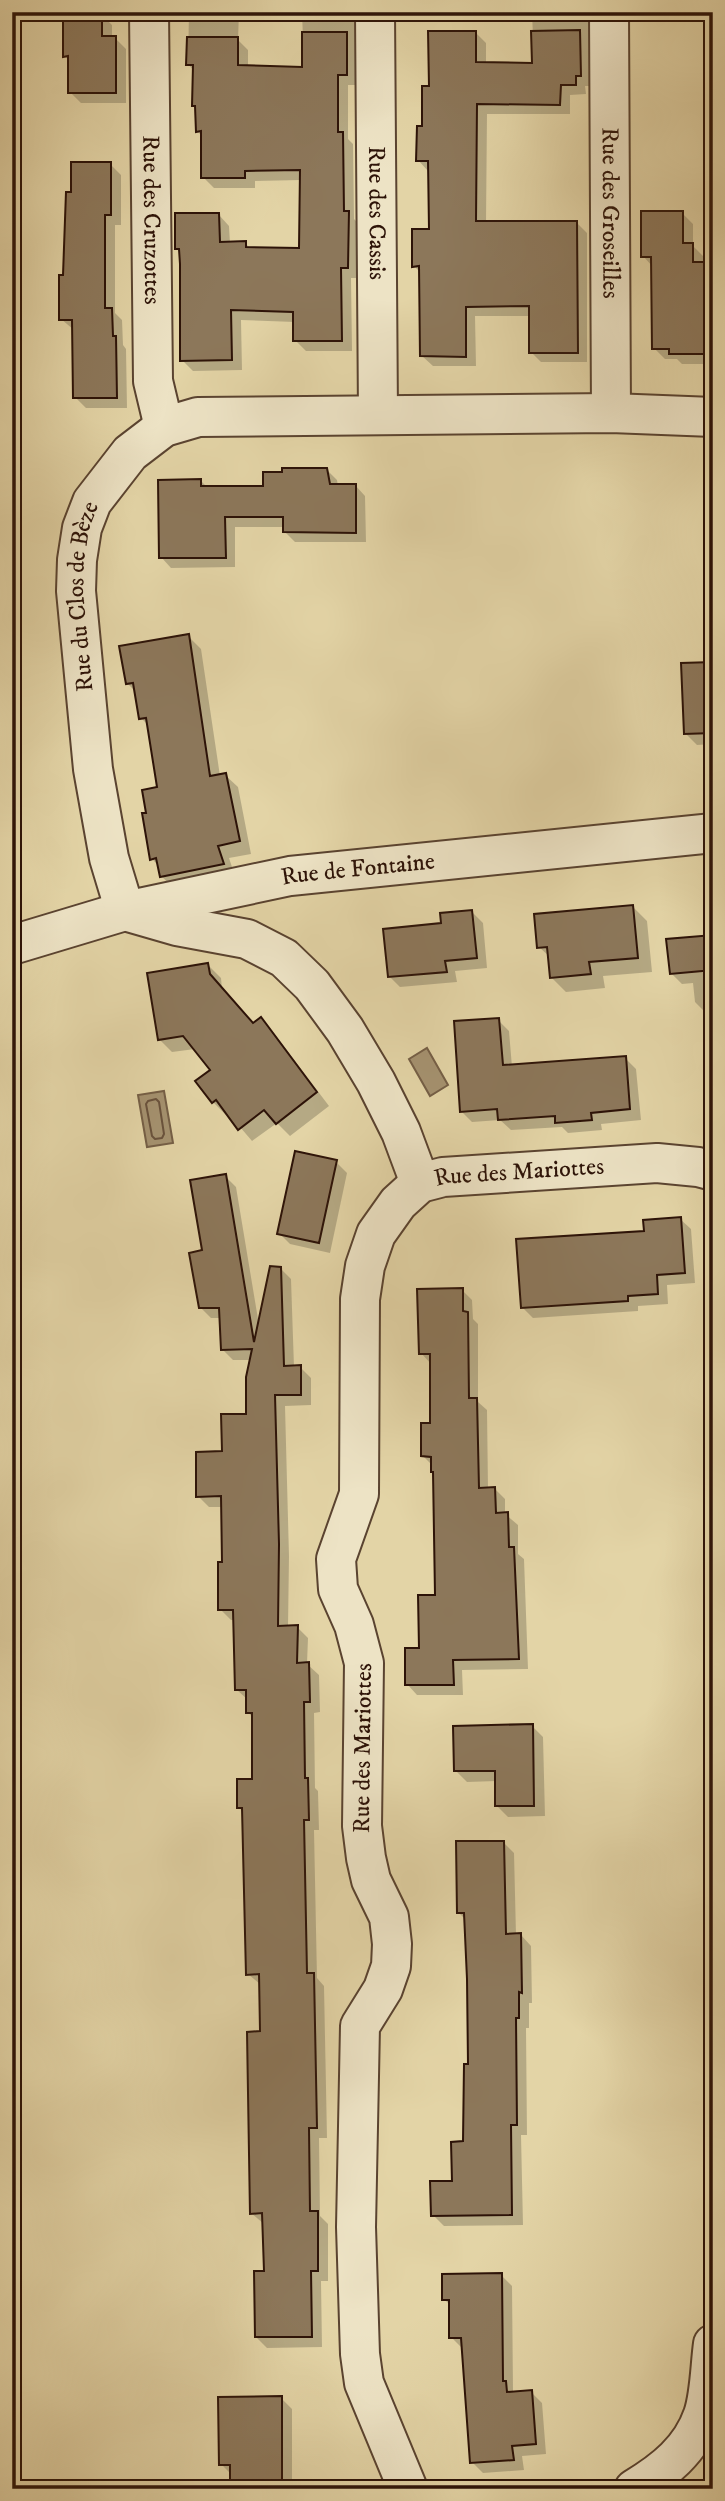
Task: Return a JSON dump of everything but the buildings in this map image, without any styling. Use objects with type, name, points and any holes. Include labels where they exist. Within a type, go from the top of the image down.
[{"type":"street","name":"Rue des Cruzottes","points":[[149,12],[153,380],[164,427]]},
{"type":"street","name":"Rue des Cassis","points":[[375,12],[379,414]]},
{"type":"street","name":"Rue des Groseilles","points":[[609,12],[611,413]]},
{"type":"street","name":"Rue du Clos de Bèze","points":[[125,911],[109,858],[93,769],[76,592],[82,528],[92,502],[130,453],[164,427],[198,417],[611,413],[713,417]]},
{"type":"street","name":"Rue de Fontaine","points":[[12,945],[125,911],[290,876],[713,833]]},
{"type":"street","points":[[125,911],[177,926],[247,939],[284,958],[312,985],[351,1040],[401,1132],[420,1183]]},
{"type":"street","name":"Rue des Mariottes","points":[[408,2489],[369,2395],[360,2354],[356,2227],[360,2026],[383,1989],[391,1966],[392,1944],[389,1917],[371,1880],[362,1826],[364,1663],[354,1625],[338,1589],[335,1559],[359,1494],[360,1299],[365,1266],[376,1234],[398,1203],[420,1183],[443,1177],[657,1163],[713,1171]]},
{"type":"street","points":[[634,2489],[665,2470],[686,2446],[703,2414],[713,2344]]},
{"type":"water","points":[[427,1048],[448,1085],[430,1096],[409,1059]]},
{"type":"water","points":[[164,1091],[173,1143],[147,1147],[138,1095]]}]
